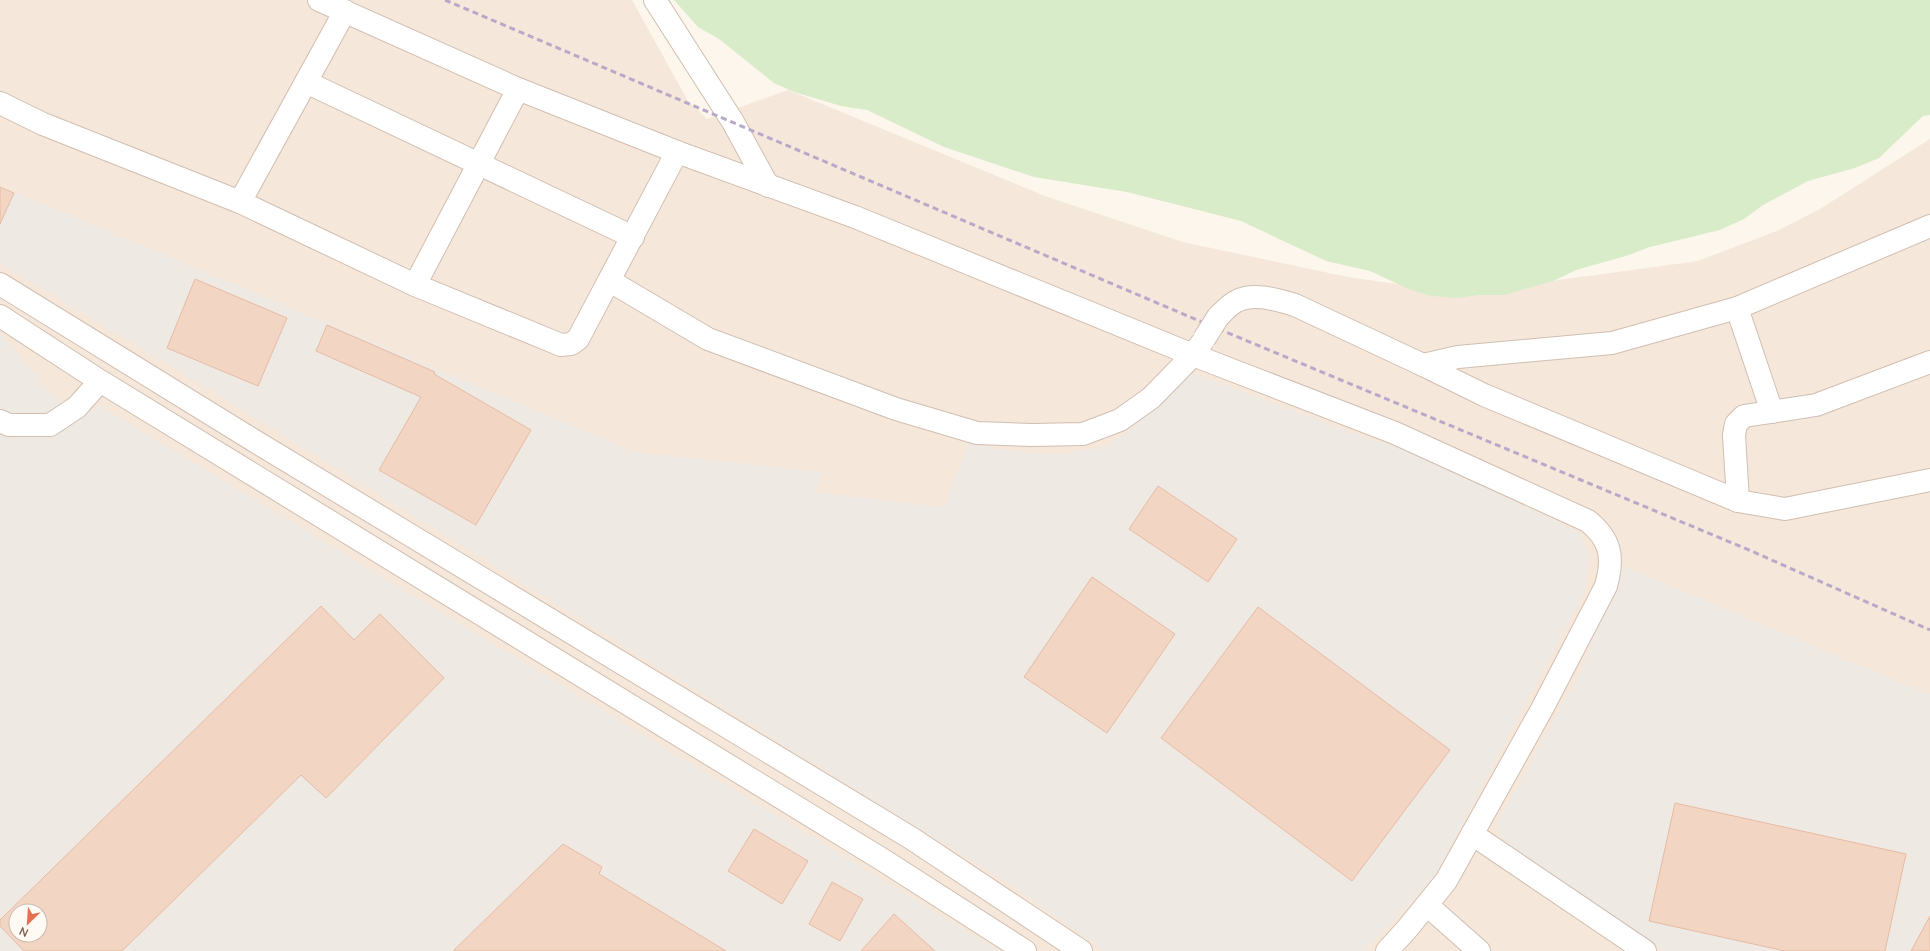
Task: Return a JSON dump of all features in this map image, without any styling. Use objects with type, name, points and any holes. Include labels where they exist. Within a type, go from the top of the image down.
[{"type":"street","points":[[319,0],[518,89],[677,152],[855,217],[1198,347],[1395,433],[1588,521],[1601,532],[1608,546],[1610,555],[1609,574],[1606,586],[1542,709],[1446,881],[1387,951]]},
{"type":"street","points":[[655,0],[733,122],[768,186]]},
{"type":"street","points":[[240,202],[345,11]]},
{"type":"street","points":[[306,82],[633,237]]},
{"type":"street","points":[[415,285],[518,89]]},
{"type":"street","points":[[0,103],[43,124],[240,202],[415,285],[561,345],[571,344],[578,339],[677,152]]},
{"type":"street","points":[[1423,365],[1458,357],[1612,343],[1737,308],[1930,226]]},
{"type":"street","points":[[610,281],[708,339],[896,409],[977,433],[1032,435],[1083,434],[1120,420],[1151,398],[1198,347],[1218,317],[1237,301],[1255,297],[1274,299],[1295,305],[1484,395],[1738,502],[1785,509],[1930,480]]},
{"type":"street","points":[[0,284],[544,617],[911,838],[1057,944],[1081,951]]},
{"type":"street","points":[[1737,308],[1772,412]]},
{"type":"street","points":[[0,316],[100,381],[883,860],[1025,951]]},
{"type":"street","points":[[77,366],[92,340]]},
{"type":"street","points":[[1738,502],[1734,435],[1736,424],[1744,416],[1816,405],[1930,362]]},
{"type":"street","points":[[0,421],[9,426],[50,425],[77,407],[100,381]]},
{"type":"street","points":[[242,468],[253,440]]},
{"type":"street","points":[[479,613],[494,586]]},
{"type":"street","points":[[528,643],[544,617]]},
{"type":"street","points":[[775,794],[793,767]]},
{"type":"street","points":[[1472,834],[1646,951]]},
{"type":"street","points":[[1427,905],[1479,951]]},
{"type":"shaded area","points":[[0,0],[632,0],[688,101],[707,119],[788,90],[1045,196],[1183,242],[1348,277],[1432,289],[1500,288],[1698,261],[1779,230],[1820,209],[1930,139],[1930,951],[0,951]]},
{"type":"shaded area","points":[[0,186],[635,452],[823,472],[815,492],[944,507],[968,443],[1027,453],[1063,454],[1107,446],[1134,426],[1173,377],[1185,370],[1377,442],[1394,443],[1580,533],[1589,555],[1585,591],[1434,878],[1364,951],[1104,951],[1006,882],[182,373],[0,264]]},
{"type":"shaded area","points":[[0,335],[5,337],[48,392],[80,421],[88,412],[100,406],[1000,951],[0,951]]},
{"type":"shaded area","points":[[1612,553],[1623,566],[1930,695],[1930,951],[1663,951],[1507,852],[1500,838],[1497,823],[1583,666],[1595,630]]},
{"type":"green space","points":[[674,0],[1930,0],[1930,115],[1923,116],[1879,158],[1855,168],[1808,181],[1763,205],[1744,219],[1720,230],[1650,247],[1626,256],[1576,270],[1553,281],[1504,295],[1479,295],[1456,298],[1432,296],[1411,290],[1370,271],[1326,261],[1241,221],[1127,192],[1034,177],[944,147],[867,110],[841,106],[794,92],[774,83],[719,39],[698,27]]},
{"type":"building","points":[[0,187],[14,193],[0,224]]},
{"type":"building","points":[[195,279],[287,318],[258,386],[167,348]]},
{"type":"building","points":[[327,325],[435,372],[434,374],[531,430],[476,525],[379,470],[421,397],[316,351]]},
{"type":"building","points":[[1158,486],[1237,539],[1208,582],[1129,529]]},
{"type":"building","points":[[1092,577],[1175,634],[1107,733],[1024,677]]},
{"type":"building","points":[[321,606],[354,640],[380,614],[444,678],[326,798],[301,775],[122,951],[24,951],[16,943],[48,943],[48,903],[17,903]]},
{"type":"building","points":[[1258,607],[1450,750],[1352,881],[1161,738]]},
{"type":"building","points":[[1675,803],[1906,854],[1885,951],[1785,951],[1649,921]]},
{"type":"building","points":[[754,829],[808,861],[782,904],[728,871]]},
{"type":"building","points":[[563,844],[602,867],[599,874],[726,951],[453,951]]},
{"type":"building","points":[[832,882],[863,899],[840,941],[809,924]]},
{"type":"building","points":[[8,912],[8,934],[0,926],[0,920]]},
{"type":"building","points":[[894,914],[935,951],[861,951]]},
{"type":"building","points":[[1930,916],[1930,951],[1911,951]]},
{"type":"railway","points":[[445,0],[1209,325],[1749,550],[1930,630]]}]
